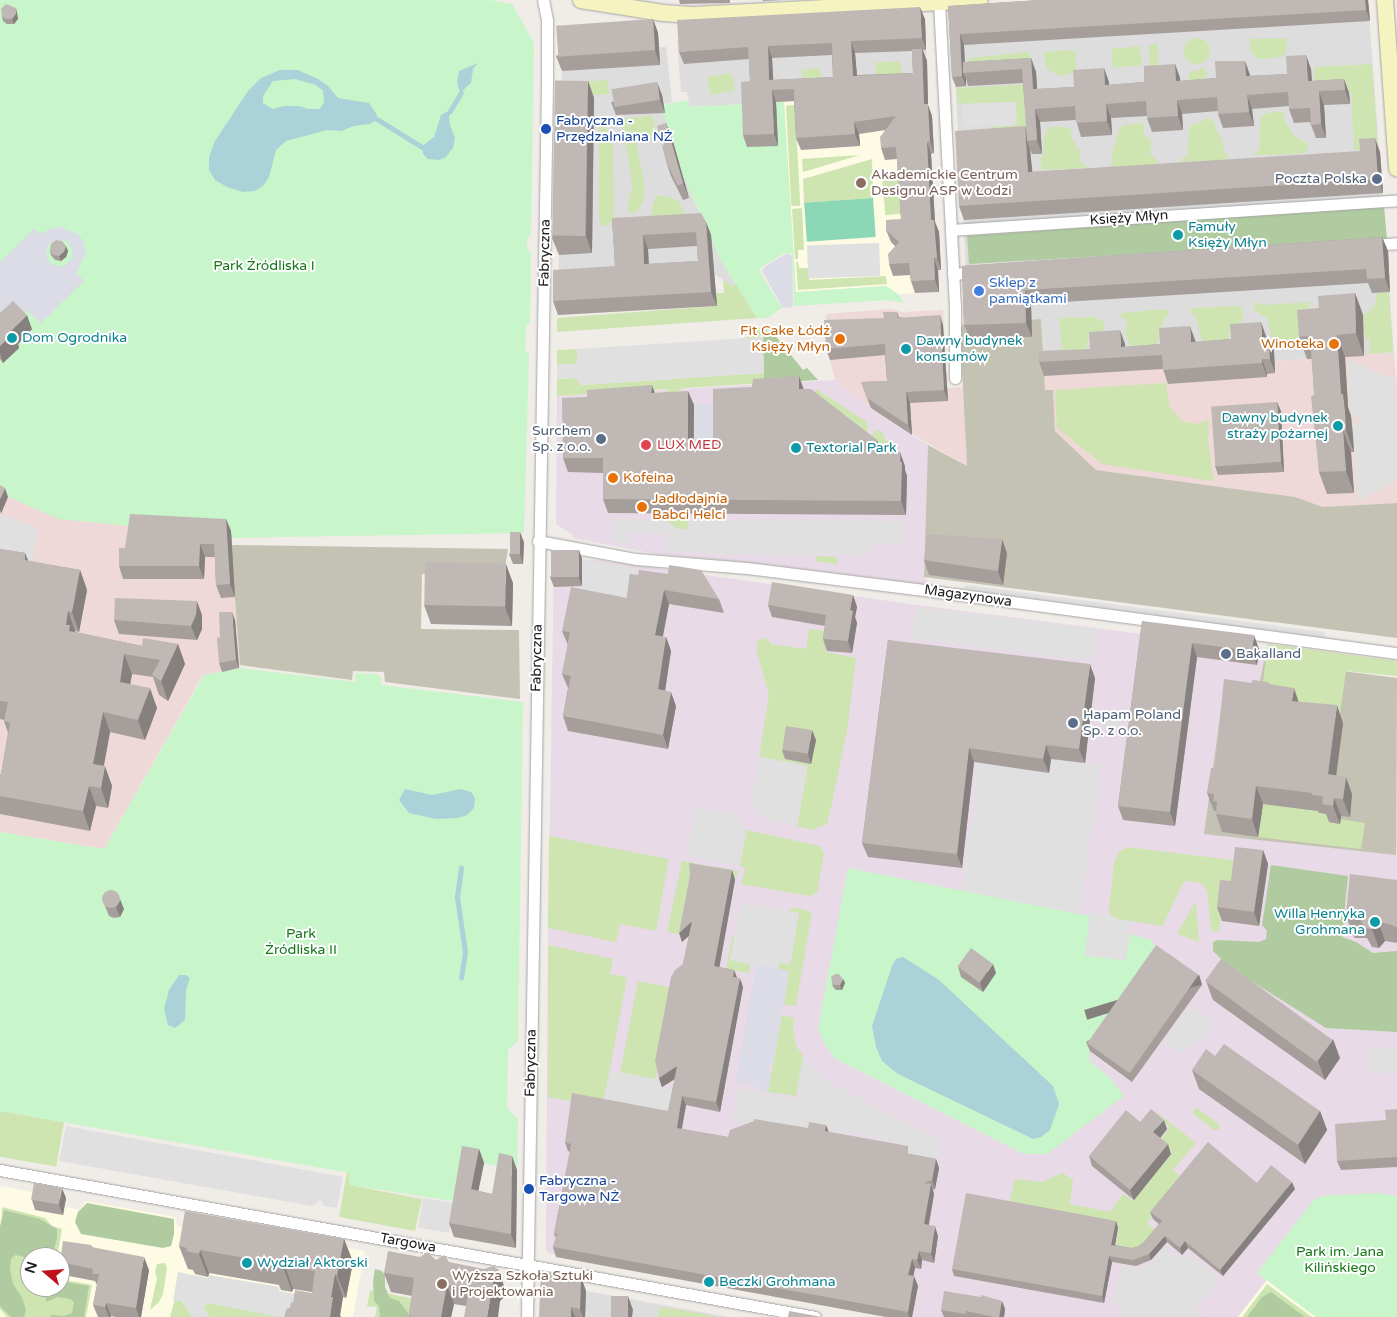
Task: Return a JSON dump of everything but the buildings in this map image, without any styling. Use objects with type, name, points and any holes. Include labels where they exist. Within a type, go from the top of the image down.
[{"type":"street","name":"Fabryczna","points":[[527,1317],[538,541],[548,70],[547,20],[543,0]]},
{"type":"street","points":[[581,0],[663,14],[692,15],[980,0]]},
{"type":"street","points":[[1385,0],[1397,169]]},
{"type":"street","points":[[939,2],[953,274],[955,378]]},
{"type":"street","name":"Księży Młyn","points":[[951,230],[1397,200]]},
{"type":"street","points":[[1361,246],[1397,243]]},
{"type":"street","points":[[953,274],[984,272]]},
{"type":"street","name":"Magazynowa","points":[[538,541],[636,559],[747,568],[1397,652]]},
{"type":"street","name":"Targowa","points":[[0,1170],[815,1317]]},
{"type":"shaded area","points":[[1368,0],[1394,353],[1044,376],[1041,319],[1032,337],[970,339],[953,45]]},
{"type":"shaded area","points":[[925,19],[927,94],[690,107],[687,92],[681,92],[677,40]]},
{"type":"shaded area","points":[[658,33],[659,47],[666,47],[672,102],[663,104],[682,173],[720,259],[736,284],[732,286],[714,274],[642,310],[558,315],[562,71]]},
{"type":"shaded area","name":"Akademickie Centrum Designu ASP w Łodzi","points":[[927,94],[929,116],[932,116],[934,153],[931,154],[939,292],[898,294],[886,286],[796,292],[784,102]]},
{"type":"shaded area","points":[[1016,102],[1017,125],[963,127],[962,104]]},
{"type":"shaded area","points":[[62,227],[79,235],[84,242],[86,252],[77,273],[84,281],[41,323],[26,310],[24,312],[13,303],[9,304],[0,313],[0,262],[34,229],[41,234],[52,228]],"holes":[[[57,240],[67,241],[73,250],[71,260],[63,266],[52,265],[46,256],[48,245]]]},
{"type":"shaded area","points":[[879,243],[880,276],[808,278],[807,246]]},
{"type":"shaded area","points":[[786,254],[790,254],[792,257],[793,307],[783,308],[762,271],[766,266]]},
{"type":"shaded area","points":[[891,309],[902,312],[943,310],[947,388],[963,387],[967,466],[881,416],[835,380],[830,360],[826,314]]},
{"type":"shaded area","points":[[1041,319],[1045,390],[1053,390],[1055,431],[1096,470],[1295,497],[1323,507],[1397,503],[1397,638],[924,577],[928,445],[967,466],[960,329],[964,323],[969,323],[970,339],[1031,337],[1031,320]]},
{"type":"shaded area","points":[[763,337],[764,373],[581,385],[576,378],[557,379],[557,365],[576,364],[578,360],[577,349]]},
{"type":"shaded area","points":[[1394,353],[1397,391],[1397,503],[1323,507],[1295,497],[1096,470],[1055,431],[1053,391],[1045,390],[1044,376]]},
{"type":"shaded area","points":[[1348,360],[1395,379],[1396,389],[1397,479],[1358,502],[1352,424],[1361,424],[1361,417],[1351,417]]},
{"type":"shaded area","name":"Textorial Park","points":[[835,380],[881,416],[928,445],[924,577],[931,585],[770,565],[656,554],[573,538],[573,535],[556,524],[557,396]]},
{"type":"shaded area","points":[[694,404],[719,404],[718,461],[693,461]]},
{"type":"shaded area","points":[[0,493],[231,531],[240,668],[203,675],[104,849],[0,832]]},
{"type":"shaded area","points":[[0,514],[38,528],[31,570],[0,565]]},
{"type":"shaded area","points":[[614,519],[664,520],[678,529],[688,530],[689,520],[903,521],[903,544],[871,544],[869,555],[718,554],[674,551],[666,548],[668,538],[661,533],[630,533],[629,543],[613,542]]},
{"type":"shaded area","points":[[231,545],[508,549],[504,574],[422,574],[421,629],[519,630],[520,699],[385,682],[384,672],[353,671],[352,680],[240,665]]},
{"type":"shaded area","points":[[554,559],[599,560],[910,604],[1259,649],[1266,650],[1264,661],[1397,678],[1397,1196],[1258,1273],[1267,1280],[1238,1317],[886,1317],[549,1253],[546,1249],[548,936]]},
{"type":"shaded area","points":[[583,560],[634,567],[628,599],[582,591]]},
{"type":"shaded area","points":[[967,585],[1324,632],[1326,638],[962,589]]},
{"type":"shaded area","points":[[916,607],[1097,629],[1093,661],[912,639]]},
{"type":"shaded area","points":[[1264,661],[1397,678],[1396,855],[1204,834],[1224,687],[1258,692]]},
{"type":"shaded area","points":[[1101,711],[1123,713],[1121,730],[1100,728]]},
{"type":"shaded area","points":[[759,757],[808,766],[797,826],[769,821],[755,809],[752,797]]},
{"type":"shaded area","points":[[1051,759],[1101,765],[1080,912],[962,890],[979,763],[1048,773]]},
{"type":"shaded area","points":[[696,807],[735,815],[747,830],[740,866],[686,856]]},
{"type":"shaded area","points":[[741,902],[799,913],[790,965],[780,962],[778,969],[730,960]]},
{"type":"shaded area","points":[[1090,912],[1110,914],[1117,919],[1132,921],[1126,960],[1085,956]]},
{"type":"shaded area","points":[[756,965],[789,971],[773,1064],[769,1064],[768,1071],[771,1072],[768,1092],[757,1090],[757,1086],[736,1082]]},
{"type":"shaded area","points":[[1190,1005],[1214,1022],[1204,1037],[1181,1053],[1164,1041]]},
{"type":"shaded area","points":[[1369,1048],[1397,1048],[1397,1073],[1369,1073]]},
{"type":"shaded area","points":[[803,1056],[822,1079],[936,1137],[941,1148],[938,1157],[936,1159],[903,1154],[904,1143],[848,1132],[846,1144],[829,1141],[830,1132],[810,1127],[803,1134],[732,1121],[737,1088],[796,1099]]},
{"type":"shaded area","points":[[610,1070],[655,1079],[661,1087],[673,1089],[668,1114],[603,1101]]},
{"type":"shaded area","points":[[66,1126],[343,1177],[337,1208],[324,1206],[321,1200],[312,1206],[59,1161]]},
{"type":"shaded area","points":[[0,1186],[66,1198],[64,1206],[79,1210],[86,1201],[176,1217],[177,1226],[195,1229],[199,1221],[365,1251],[353,1317],[0,1317]]},
{"type":"shaded area","points":[[423,1198],[454,1203],[449,1232],[418,1228]]},
{"type":"shaded area","points":[[1165,1247],[1179,1259],[1185,1251],[1221,1279],[1204,1300],[1199,1299],[1196,1303],[1195,1307],[1201,1312],[1197,1317],[1117,1317],[1121,1315],[1124,1308],[1113,1305],[1121,1266],[1141,1268],[1153,1262]]},
{"type":"shaded area","points":[[178,1272],[208,1278],[209,1275],[280,1287],[279,1291],[306,1296],[300,1317],[279,1317],[209,1303],[203,1306],[209,1317],[192,1317],[182,1301],[173,1301]]},
{"type":"shaded area","points":[[1267,1280],[1316,1317],[1238,1317]]},
{"type":"shaded area","points":[[546,1284],[586,1291],[728,1317],[545,1317]]},
{"type":"green space","name":"Park Źródliska I","points":[[0,0],[490,0],[512,4],[534,43],[531,233],[527,239],[527,248],[531,253],[530,322],[526,327],[525,350],[529,354],[524,533],[231,538],[230,531],[169,530],[59,519],[0,493]]},
{"type":"green space","points":[[1197,38],[1206,42],[1210,51],[1206,60],[1197,64],[1188,60],[1184,51],[1188,42]]},
{"type":"green space","points":[[1287,38],[1286,52],[1282,57],[1260,59],[1251,53],[1249,39]]},
{"type":"green space","points":[[1158,44],[1158,67],[1150,67],[1149,46]]},
{"type":"green space","points":[[1140,46],[1142,65],[1113,68],[1111,49]]},
{"type":"green space","points":[[1075,50],[1076,67],[1074,72],[1064,76],[1057,75],[1046,68],[1044,52]]},
{"type":"green space","points":[[1029,52],[1032,62],[969,65],[968,58]]},
{"type":"green space","points":[[901,61],[902,76],[876,78],[875,63]]},
{"type":"green space","points":[[1372,64],[1378,149],[1354,150],[1351,92],[1315,93],[1314,67]]},
{"type":"green space","points":[[820,68],[821,78],[803,80],[802,70]]},
{"type":"green space","points":[[1203,68],[1208,74],[1203,81],[1191,82],[1188,78],[1189,73]]},
{"type":"green space","points":[[732,73],[735,91],[710,95],[707,77]]},
{"type":"green space","points":[[608,80],[609,94],[576,96],[575,82]]},
{"type":"green space","points":[[1026,84],[1029,135],[987,131],[992,127],[1016,125],[1016,102],[958,104],[957,88]]},
{"type":"green space","points":[[689,100],[690,107],[784,102],[796,292],[886,286],[898,294],[904,303],[888,300],[794,306],[792,253],[785,253],[760,268],[761,274],[782,308],[767,318],[757,318],[720,259],[682,173],[661,105]]},
{"type":"green space","points":[[786,105],[795,105],[800,206],[791,206]]},
{"type":"green space","points":[[1273,111],[1284,113],[1284,119],[1294,136],[1308,144],[1307,150],[1302,154],[1252,155],[1259,150],[1260,119],[1263,115]]},
{"type":"green space","points":[[652,115],[657,134],[636,141],[644,181],[644,200],[638,211],[629,214],[628,204],[632,186],[622,119]]},
{"type":"green space","points":[[1209,118],[1212,120],[1222,140],[1224,151],[1229,156],[1223,161],[1182,162],[1181,159],[1187,156],[1190,126]]},
{"type":"green space","points":[[1144,124],[1143,133],[1152,143],[1150,154],[1159,162],[1148,166],[1111,167],[1112,153],[1120,128],[1124,125]]},
{"type":"green space","points":[[605,127],[610,132],[613,140],[614,209],[613,219],[606,227],[601,225],[599,220],[599,128]]},
{"type":"green space","points":[[1051,127],[1064,127],[1072,130],[1071,137],[1080,151],[1080,161],[1088,168],[1042,170],[1040,161],[1044,150],[1043,142],[1047,129]]},
{"type":"green space","points":[[860,155],[803,172],[802,159]]},
{"type":"green space","points":[[872,159],[873,198],[804,203],[803,179]]},
{"type":"green space","points":[[898,176],[901,214],[885,215],[882,177]]},
{"type":"green space","points":[[656,196],[666,196],[679,201],[686,217],[655,222],[651,210]]},
{"type":"green space","points":[[873,198],[876,237],[807,242],[804,203]]},
{"type":"green space","points":[[1384,206],[1387,239],[969,264],[967,236]]},
{"type":"green space","points":[[802,208],[804,250],[798,250],[798,259],[795,259],[792,209]]},
{"type":"green space","points":[[796,262],[798,262],[799,268],[808,268],[809,280],[886,276],[887,284],[798,290]]},
{"type":"green space","points":[[723,280],[732,286],[736,284],[757,318],[557,332],[557,318],[716,306],[715,293],[724,293]]},
{"type":"green space","points":[[1389,292],[1393,352],[1368,354],[1370,345],[1369,339],[1365,337],[1363,315],[1374,308],[1377,293]]},
{"type":"green space","points":[[1255,302],[1264,305],[1310,302],[1308,312],[1318,312],[1318,302],[1323,302],[1324,317],[1300,321],[1298,325],[1299,338],[1295,341],[1276,343],[1272,339],[1267,318],[1253,310]]},
{"type":"green space","points":[[1239,306],[1242,310],[1243,320],[1229,332],[1229,344],[1203,343],[1195,315],[1189,312],[1192,308]]},
{"type":"green space","points":[[1165,309],[1170,312],[1161,325],[1163,332],[1157,341],[1158,348],[1131,348],[1125,334],[1127,324],[1124,318],[1119,317],[1121,313]]},
{"type":"green space","points":[[1095,317],[1104,322],[1105,327],[1103,331],[1089,336],[1085,354],[1061,358],[1059,350],[1062,346],[1059,318]]},
{"type":"green space","points":[[766,324],[770,330],[597,447],[593,441]]},
{"type":"green space","points":[[774,334],[803,370],[807,368],[818,380],[764,383],[763,337]]},
{"type":"green space","points":[[577,349],[578,360],[576,364],[557,365],[557,350]]},
{"type":"green space","points":[[764,373],[764,383],[557,396],[557,379],[576,378],[581,385]]},
{"type":"green space","points":[[1166,383],[1169,406],[1182,421],[1196,424],[1209,419],[1208,439],[1214,481],[1102,464],[1057,428],[1055,390]]},
{"type":"green space","points":[[816,389],[867,422],[868,432],[862,439],[816,403]]},
{"type":"green space","points":[[876,430],[881,431],[885,436],[884,441],[890,442],[882,455],[865,442]]},
{"type":"green space","points":[[664,520],[689,520],[689,529],[678,529]]},
{"type":"green space","points":[[815,556],[837,557],[837,565],[816,561]]},
{"type":"green space","points":[[809,629],[828,631],[826,652],[856,658],[847,731],[827,824],[812,830],[797,826],[808,766],[759,757],[769,695],[757,652],[757,642],[766,637],[771,644],[806,649]]},
{"type":"green space","points":[[1268,644],[1397,661],[1397,676],[1346,671],[1339,721],[1261,696]]},
{"type":"green space","name":"Park Źródliska II","points":[[240,668],[355,682],[356,673],[376,674],[381,677],[381,685],[523,702],[518,1041],[508,1050],[507,1108],[518,1119],[517,1170],[467,1160],[459,1202],[349,1185],[350,1173],[0,1111],[0,832],[104,849],[204,675]]},
{"type":"green space","points":[[1263,804],[1319,811],[1330,814],[1329,822],[1339,824],[1340,819],[1365,823],[1361,849],[1258,837]]},
{"type":"green space","points":[[747,830],[820,846],[824,853],[817,893],[809,896],[741,884],[745,868],[740,866]]},
{"type":"green space","points":[[549,836],[669,859],[656,931],[620,924],[616,942],[548,928]]},
{"type":"green space","points":[[1127,847],[1240,861],[1234,895],[1224,894],[1219,931],[1214,932],[1211,929],[1207,891],[1203,885],[1197,882],[1186,881],[1181,887],[1163,926],[1117,919],[1110,914],[1114,863],[1119,852]]},
{"type":"green space","points":[[682,861],[739,871],[735,880],[690,870],[693,879],[684,935],[667,932]]},
{"type":"green space","points":[[1271,865],[1348,876],[1342,937],[1356,942],[1373,953],[1397,951],[1397,1032],[1326,1028],[1229,967],[1213,951],[1213,942],[1218,940],[1259,942],[1266,939],[1267,931],[1262,925]]},
{"type":"green space","points":[[848,868],[1090,916],[1085,956],[1126,960],[1129,934],[1151,940],[1160,954],[1090,1051],[1089,1061],[1109,1077],[1124,1096],[1047,1154],[1024,1154],[836,1059],[826,1047],[818,1028]]},
{"type":"green space","points":[[1196,902],[1199,942],[1177,934]]},
{"type":"green space","points":[[794,907],[812,912],[796,1006],[784,1004],[789,972],[778,969],[780,962],[790,964],[799,913],[788,911]]},
{"type":"green space","points":[[732,937],[735,937],[730,960],[750,964],[749,973],[726,969]]},
{"type":"green space","points":[[548,945],[613,959],[610,974],[627,977],[603,1107],[548,1097]]},
{"type":"green space","points":[[638,981],[673,988],[655,1080],[620,1073]]},
{"type":"green space","points":[[782,1015],[794,1018],[793,1032],[797,1047],[803,1056],[796,1096],[768,1092]]},
{"type":"green space","points":[[1197,1108],[1218,1123],[1220,1129],[1214,1130],[1193,1114],[1194,1109]]},
{"type":"green space","points":[[0,1111],[64,1122],[56,1167],[0,1157]]},
{"type":"green space","points":[[1158,1113],[1196,1143],[1173,1170],[1182,1178],[1147,1223],[1157,1231],[1144,1249],[1115,1250],[1119,1227],[1008,1206],[1015,1179],[1042,1182],[1062,1173],[1073,1179],[1070,1204],[1110,1212],[1123,1194],[1133,1201],[1172,1152],[1160,1141],[1170,1127],[1157,1116]]},
{"type":"green space","points":[[347,1172],[350,1173],[349,1185],[422,1199],[415,1231],[339,1217]]},
{"type":"green space","name":"Park im. Jana Kilińskiego","points":[[1380,1193],[1397,1196],[1397,1317],[1316,1317],[1257,1273],[1314,1200],[1322,1196]]},
{"type":"green space","points":[[87,1203],[174,1219],[174,1234],[171,1246],[163,1248],[81,1234],[75,1222],[78,1212]]},
{"type":"green space","points":[[2,1207],[45,1218],[52,1226],[62,1229],[59,1247],[20,1247],[20,1297],[70,1297],[70,1281],[92,1285],[86,1317],[7,1317],[0,1309]]},
{"type":"green space","points":[[4,1210],[40,1219],[57,1229],[55,1247],[20,1247],[20,1256],[15,1255],[11,1259],[10,1270],[13,1284],[20,1297],[22,1297],[26,1310],[24,1317],[11,1317],[0,1306],[0,1226]]},
{"type":"green space","points":[[165,1263],[167,1268],[163,1294],[159,1302],[150,1310],[157,1278],[155,1272],[157,1264]]},
{"type":"green space","points":[[375,1269],[382,1271],[385,1275],[385,1287],[390,1298],[399,1301],[411,1317],[380,1317],[379,1306],[374,1301],[373,1281]]},
{"type":"green space","points":[[70,1283],[89,1286],[84,1317],[50,1317],[51,1315],[64,1316],[72,1313],[74,1302],[70,1299],[58,1297],[70,1297]]},
{"type":"green space","points":[[1267,1284],[1312,1317],[1242,1317]]},
{"type":"green space","points":[[370,1290],[420,1300],[417,1317],[375,1317],[377,1307],[367,1306]]},
{"type":"green space","points":[[1271,1292],[1305,1317],[1247,1317],[1262,1297]]},
{"type":"green space","points":[[46,1297],[58,1297],[46,1302]]},
{"type":"green space","points":[[175,1299],[182,1301],[192,1317],[170,1317]]},
{"type":"green space","points":[[209,1303],[279,1317],[209,1317],[203,1306]]},
{"type":"green space","points":[[663,1307],[719,1317],[658,1317],[659,1309]]},
{"type":"water","points":[[478,63],[473,69],[471,83],[460,93],[457,82],[459,71]]},
{"type":"water","points":[[280,70],[298,70],[328,86],[338,98],[369,103],[377,115],[377,119],[370,124],[354,126],[341,131],[327,130],[286,141],[276,150],[269,177],[264,185],[255,191],[243,192],[227,187],[215,180],[209,170],[209,157],[215,141],[248,91],[261,78]],"holes":[[[295,79],[316,85],[323,91],[324,102],[320,109],[308,109],[299,106],[284,106],[273,109],[263,103],[263,96],[273,81]]]},
{"type":"water","points":[[450,110],[452,113],[449,116],[450,125],[455,138],[453,148],[446,157],[439,160],[428,159],[423,154],[422,146],[434,137],[441,115]]},
{"type":"water","points":[[405,789],[432,795],[461,789],[471,792],[475,798],[474,808],[467,815],[457,818],[436,819],[409,813],[399,800]]},
{"type":"water","points":[[903,957],[939,980],[1053,1086],[1059,1104],[1050,1130],[1041,1137],[1033,1139],[898,1074],[882,1061],[876,1047],[872,1026],[892,966],[896,959]]},
{"type":"water","points":[[179,975],[186,975],[190,978],[186,990],[185,1020],[175,1028],[168,1025],[164,1009],[169,990]]},
{"type":"waterway","points":[[450,111],[461,93]]},
{"type":"waterway","points":[[377,119],[422,147]]},
{"type":"waterway","points":[[461,868],[457,897],[465,952],[461,978]]},
{"type":"place","name":"Fabryczna - Przędzalniana NŻ","points":[[546,129]]},
{"type":"place","name":"Poczta Polska","points":[[1377,179]]},
{"type":"place","name":"Akademickie Centrum Designu ASP w Łodzi","points":[[861,183]]},
{"type":"place","name":"Famuły Księży Młyn","points":[[1178,235]]},
{"type":"place","name":"Sklep z pamiątkami","points":[[979,291]]},
{"type":"place","name":"Dom Ogrodnika","points":[[12,338]]},
{"type":"place","name":"Fit Cake Łódź Księży Młyn","points":[[840,339]]},
{"type":"place","name":"Winoteka","points":[[1334,344]]},
{"type":"place","name":"Dawny budynek konsumów","points":[[906,349]]},
{"type":"place","name":"Dawny budynek straży pożarnej","points":[[1338,426]]},
{"type":"place","name":"Surchem Sp. z o.o.","points":[[601,439]]},
{"type":"place","name":"LUX MED","points":[[646,445]]},
{"type":"place","name":"Textorial Park","points":[[796,448]]},
{"type":"place","name":"Kofeina","points":[[613,478]]},
{"type":"place","name":"Jadłodajnia Babci Helci","points":[[642,507]]},
{"type":"place","name":"Bakalland","points":[[1226,654]]},
{"type":"place","name":"Hapam Poland Sp. z o.o.","points":[[1073,723]]},
{"type":"place","name":"Willa Henryka Grohmana","points":[[1375,922]]},
{"type":"place","name":"Fabryczna - Targowa NŻ","points":[[529,1189]]},
{"type":"place","name":"Wydział Aktorski","points":[[247,1263]]},
{"type":"place","name":"Beczki Grohmana","points":[[709,1282]]},
{"type":"place","name":"Wyższa Szkoła Sztuki i Projektowania","points":[[442,1284]]}]
